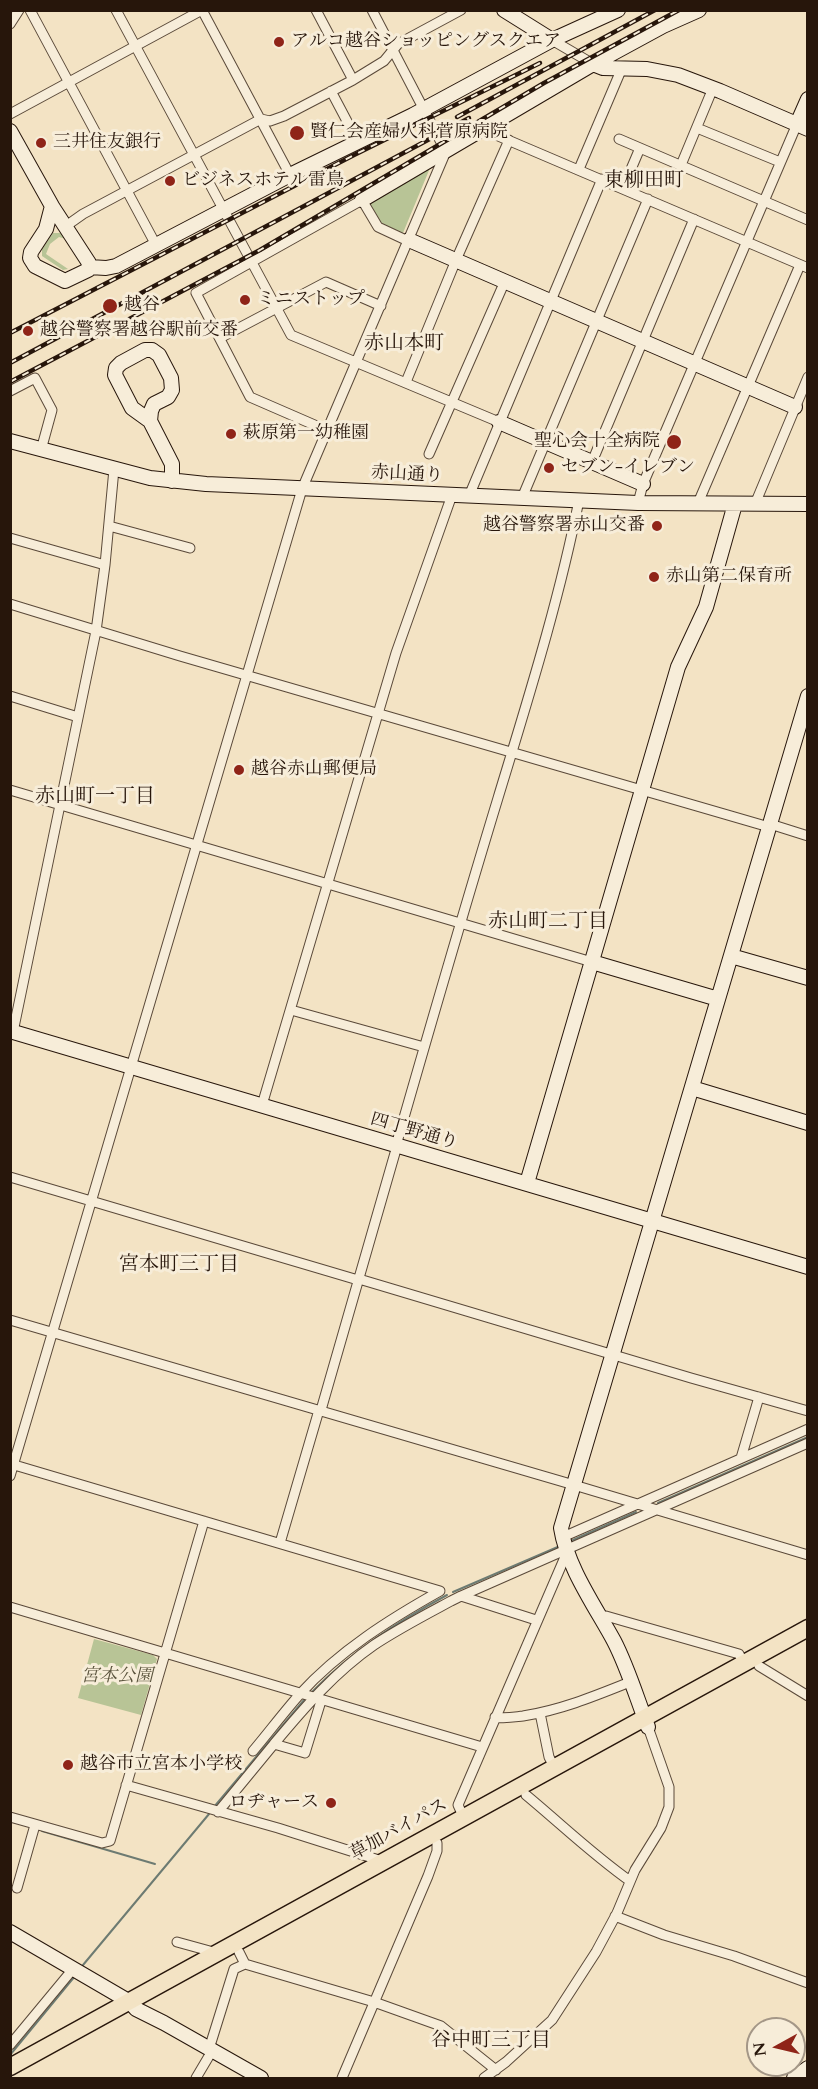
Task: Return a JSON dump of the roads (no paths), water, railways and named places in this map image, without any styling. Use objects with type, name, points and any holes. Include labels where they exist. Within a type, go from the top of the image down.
[{"type":"highway","name":"草加バイパス","points":[[752,1665],[807,1628]]},
{"type":"highway","name":"草加バイパス","points":[[12,2079],[217,1953],[463,1816],[752,1665],[807,1640]]},
{"type":"highway","name":"草加バイパス","points":[[10,2067],[133,2005],[242,1958],[437,1843],[526,1795],[646,1722]]},
{"type":"street","points":[[10,24],[19,10]]},
{"type":"street","points":[[30,10],[156,245]]},
{"type":"street","points":[[116,10],[291,335],[643,484]]},
{"type":"street","points":[[10,114],[202,10],[290,175]]},
{"type":"street","points":[[316,10],[353,80]]},
{"type":"street","points":[[10,1476],[302,489],[444,156],[444,151],[424,109],[372,10]]},
{"type":"street","points":[[46,229],[57,225],[66,226],[83,214],[261,119],[270,121],[284,116],[353,80],[384,61],[398,45],[462,10]]},
{"type":"street","points":[[504,10],[603,68],[647,69],[678,75],[802,126]]},
{"type":"street","points":[[89,267],[111,268],[290,175],[424,109],[552,40],[618,10]]},
{"type":"street","points":[[326,430],[250,397],[196,292],[362,200],[593,64],[663,26],[699,10]]},
{"type":"street","points":[[579,169],[622,68]]},
{"type":"street","points":[[681,165],[714,88]]},
{"type":"street","points":[[331,91],[358,142]]},
{"type":"street","points":[[638,503],[643,484],[763,201],[780,162],[802,126],[807,99]]},
{"type":"street","points":[[487,126],[489,132],[804,267],[748,386],[698,503]]},
{"type":"street","points":[[697,128],[780,162]]},
{"type":"street","points":[[10,130],[52,206],[87,258],[89,267]]},
{"type":"street","points":[[619,139],[807,220]]},
{"type":"street","points":[[406,382],[509,140]]},
{"type":"street","points":[[623,188],[640,148]]},
{"type":"street","points":[[469,496],[602,179]]},
{"type":"street","points":[[522,498],[648,199]]},
{"type":"street","points":[[362,200],[378,227],[795,407]]},
{"type":"street","points":[[52,206],[46,229],[31,252],[30,258],[35,266],[65,280],[88,270],[89,267]]},
{"type":"street","points":[[591,462],[694,219]]},
{"type":"street","points":[[429,454],[504,281]]},
{"type":"street","points":[[220,338],[326,282],[381,306]]},
{"type":"street","points":[[150,421],[154,404],[168,397],[172,390],[171,378],[159,355],[152,350],[121,363],[116,368],[115,375],[132,408],[150,421],[172,464],[172,481]]},
{"type":"street","points":[[755,504],[807,377]]},
{"type":"street","points":[[10,391],[35,378],[52,410],[41,450]]},
{"type":"street","name":"赤山通り","points":[[10,441],[114,470],[172,481],[302,489],[638,503],[807,504]]},
{"type":"street","points":[[12,1032],[96,631],[114,470]]},
{"type":"street","points":[[262,1105],[396,653],[452,495]]},
{"type":"street","points":[[280,1543],[359,1280],[397,1146],[396,1142],[564,574],[579,500]]},
{"type":"street","points":[[527,1183],[678,668],[706,608],[735,504]]},
{"type":"street","points":[[109,526],[190,548]]},
{"type":"street","points":[[10,538],[105,565]]},
{"type":"street","points":[[10,604],[246,676],[807,836]]},
{"type":"street","points":[[10,696],[78,717]]},
{"type":"street","points":[[484,2079],[552,2020],[596,1952],[635,1870],[661,1828],[669,1807],[669,1787],[646,1722],[615,1643],[585,1592],[561,1528],[807,696]]},
{"type":"street","points":[[10,790],[718,999]]},
{"type":"street","points":[[731,956],[807,978]]},
{"type":"street","points":[[291,1010],[424,1047]]},
{"type":"street","name":"四丁野通り","points":[[12,1032],[807,1267]]},
{"type":"street","points":[[692,1088],[807,1123]]},
{"type":"street","points":[[10,1177],[807,1411]]},
{"type":"street","points":[[10,1320],[807,1555]]},
{"type":"street","points":[[741,1458],[759,1397]]},
{"type":"street","points":[[218,1812],[274,1744],[317,1699],[374,1646],[417,1619],[637,1504],[807,1429]]},
{"type":"street","points":[[565,1542],[655,1511],[807,1443]]},
{"type":"street","points":[[12,1464],[440,1591],[362,1640],[301,1693],[253,1751]]},
{"type":"street","points":[[10,1817],[102,1843],[110,1840],[204,1521]]},
{"type":"street","points":[[463,1816],[458,1804],[536,1620],[565,1542]]},
{"type":"street","points":[[461,1596],[536,1620]]},
{"type":"street","points":[[10,1607],[482,1747]]},
{"type":"street","points":[[601,1619],[606,1616],[739,1654],[752,1665],[807,1696]]},
{"type":"street","points":[[495,1717],[502,1719],[570,1706],[630,1682]]},
{"type":"street","points":[[274,1744],[305,1752],[317,1699]]},
{"type":"street","points":[[540,1713],[549,1757],[554,1767]]},
{"type":"street","points":[[126,1785],[382,1861]]},
{"type":"street","points":[[526,1795],[600,1860],[630,1881]]},
{"type":"street","points":[[17,1888],[35,1825]]},
{"type":"street","points":[[342,2079],[428,1876],[437,1851],[437,1843]]},
{"type":"street","points":[[615,1916],[807,1983]]},
{"type":"street","points":[[10,1932],[261,2079]]},
{"type":"street","points":[[177,1942],[217,1953]]},
{"type":"street","points":[[196,2079],[211,2050],[234,1969],[242,1958],[441,2026],[496,2070]]},
{"type":"street","points":[[10,2045],[73,1969]]},
{"type":"street","points":[[794,2079],[807,2068]]},
{"type":"waterway","points":[[658,1503],[808,1437]]},
{"type":"waterway","points":[[573,1540],[636,1512]]},
{"type":"waterway","points":[[453,1592],[560,1546]]},
{"type":"waterway","points":[[312,1692],[343,1663],[376,1638],[447,1595]]},
{"type":"waterway","points":[[214,1807],[304,1700]]},
{"type":"waterway","points":[[83,1965],[209,1814]]},
{"type":"waterway","points":[[42,1831],[155,1864]]},
{"type":"waterway","points":[[10,2055],[75,1976]]},
{"type":"railway","points":[[457,117],[655,10]]},
{"type":"railway","points":[[10,382],[260,250],[544,83],[679,10]]},
{"type":"railway","points":[[10,333],[354,155],[540,63]]},
{"type":"railway","points":[[10,363],[469,118]]},
{"type":"place","name":"アルコ越谷ショッピングスクエア","points":[[279,42]]},
{"type":"place","name":"賢仁会産婦人科菅原病院","points":[[297,133]]},
{"type":"place","name":"三井住友銀行","points":[[41,143]]},
{"type":"place","name":"ビジネスホテル雷鳥","points":[[170,181]]},
{"type":"place","name":"ミニストップ","points":[[245,300]]},
{"type":"place","name":"越谷","points":[[110,306]]},
{"type":"place","name":"越谷警察署越谷駅前交番","points":[[28,331]]},
{"type":"place","name":"萩原第一幼稚園","points":[[231,434]]},
{"type":"place","name":"聖心会十全病院","points":[[674,442]]},
{"type":"place","name":"セブン-イレブン","points":[[549,468]]},
{"type":"place","name":"越谷警察署赤山交番","points":[[657,526]]},
{"type":"place","name":"赤山第二保育所","points":[[654,577]]},
{"type":"place","name":"越谷赤山郵便局","points":[[239,770]]},
{"type":"place","name":"越谷市立宮本小学校","points":[[68,1765]]},
{"type":"place","name":"ロヂャース","points":[[331,1803]]},
{"type":"district","name":"東柳田町","points":[[644,181]]},
{"type":"district","name":"赤山本町","points":[[404,344]]},
{"type":"district","name":"赤山町一丁目","points":[[95,797]]},
{"type":"district","name":"赤山町二丁目","points":[[548,922]]},
{"type":"district","name":"宮本町三丁目","points":[[179,1265]]},
{"type":"district","name":"谷中町三丁目","points":[[491,2041]]},
{"type":"park label","name":"宮本公園","points":[[117,1677]]}]
